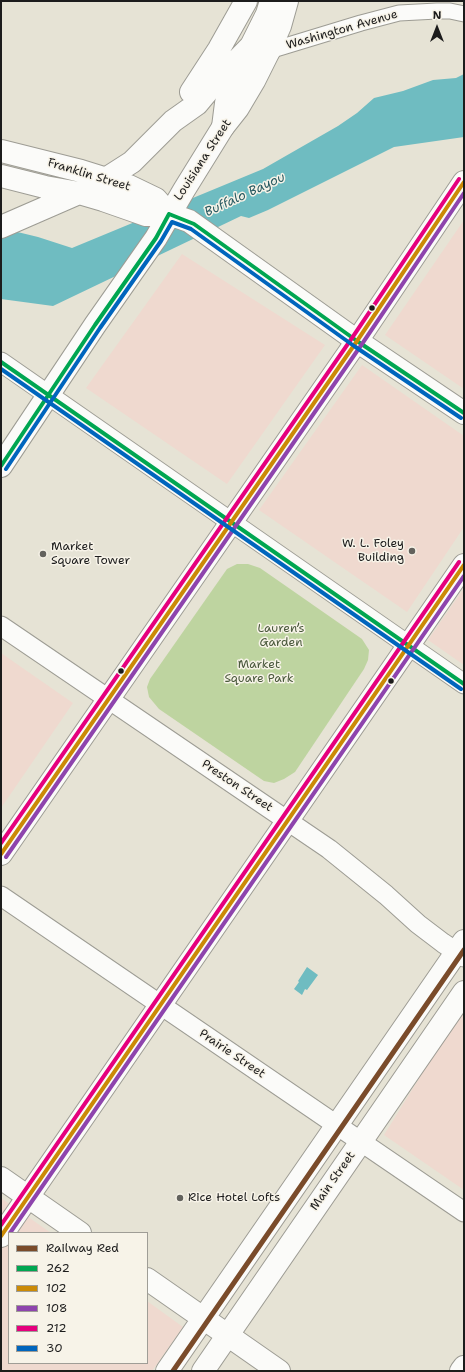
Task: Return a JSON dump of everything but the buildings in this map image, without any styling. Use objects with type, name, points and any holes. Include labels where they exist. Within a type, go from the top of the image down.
[{"type":"main road","points":[[1,227],[80,193],[132,162],[175,115],[200,80],[246,1]]},
{"type":"main road","points":[[260,48],[271,1]]},
{"type":"main road","points":[[175,115],[197,104],[212,86],[260,48],[280,26],[287,1]]},
{"type":"main road","name":"Louisiana Street","points":[[1,466],[95,325],[156,238],[222,127],[226,103],[244,84],[260,48]]},
{"type":"main road","name":"Franklin Street","points":[[1,151],[106,178],[129,186],[156,199],[169,214]]},
{"type":"main road","name":"Franklin Street","points":[[1,176],[45,187],[80,193],[146,215],[169,214],[194,224],[357,341],[464,413]]},
{"type":"main road","points":[[1,854],[357,341],[458,190]]},
{"type":"main road","points":[[1,1236],[464,565]]},
{"type":"main road","points":[[167,1371],[337,1125],[461,950]]},
{"type":"main road","name":"Main Street","points":[[203,1371],[464,992]]},
{"type":"main road","points":[[1,1178],[79,1232]]},
{"type":"main road","points":[[148,1280],[279,1371]]},
{"type":"main road","points":[[461,1371],[464,1367]]},
{"type":"street","name":"Washington Avenue","points":[[260,48],[392,15],[437,11],[450,11],[464,14]]},
{"type":"street","points":[[1,362],[464,684]]},
{"type":"street","name":"Preston Street","points":[[1,626],[335,853],[386,895],[418,924],[461,950]]},
{"type":"street","name":"Prairie Street","points":[[1,896],[464,1212]]},
{"type":"shaded area","points":[[464,220],[464,389],[385,335]]},
{"type":"shaded area","points":[[182,254],[325,345],[227,484],[86,388]]},
{"type":"shaded area","points":[[362,365],[464,436],[464,527],[407,612],[259,510]]},
{"type":"shaded area","points":[[464,588],[464,665],[428,640]]},
{"type":"shaded area","points":[[1,653],[73,703],[1,808]]},
{"type":"shaded area","points":[[464,1006],[464,1190],[384,1135]]},
{"type":"shaded area","points":[[1,1198],[50,1232],[8,1232],[8,1364],[148,1364],[148,1302],[183,1327],[152,1371],[1,1371]]},
{"type":"green space","name":"Market Square Park","points":[[237,564],[248,564],[260,568],[362,639],[369,650],[368,660],[364,669],[295,772],[274,783],[264,781],[159,709],[149,697],[147,687],[150,679],[227,569]]},
{"type":"water","name":"Buffalo Bayou","points":[[464,74],[464,137],[394,147],[268,210],[249,218],[241,216],[53,306],[1,299],[1,228],[38,237],[72,248],[263,169],[338,126],[357,113],[374,98],[403,91],[433,80],[456,78]]},
{"type":"water","points":[[307,967],[318,975],[307,990],[305,989],[302,995],[294,989]]},
{"type":"rail line","name":"Red","points":[[173,1371],[464,950]]},
{"type":"transit line","name":"212","points":[[1,843],[352,338],[459,179]]},
{"type":"transit line","name":"102","points":[[1,854],[357,341],[464,182]]},
{"type":"transit line","name":"108","points":[[6,857],[362,344],[464,193]]},
{"type":"transit line","name":"262","points":[[169,214],[194,224],[357,341],[464,413]]},
{"type":"transit line","name":"262","points":[[1,466],[95,325],[156,238],[169,214]]},
{"type":"transit line","name":"30","points":[[6,469],[100,328],[161,241],[172,222],[191,229],[354,346],[461,418]]},
{"type":"transit line","name":"262","points":[[1,362],[464,684]]},
{"type":"transit line","name":"30","points":[[1,369],[461,689]]},
{"type":"transit line","name":"212","points":[[1,1225],[459,562]]},
{"type":"transit line","name":"102","points":[[1,1236],[464,565]]},
{"type":"transit line","name":"108","points":[[11,1232],[464,576]]},
{"type":"place","name":"W. L. Foley Building","points":[[412,551]]},
{"type":"place","name":"Market Square Tower","points":[[43,554]]},
{"type":"place","name":"Rice Hotel Lofts","points":[[180,1198]]},
{"type":"park label","name":"Lauren’s Garden","points":[[281,636]]}]
